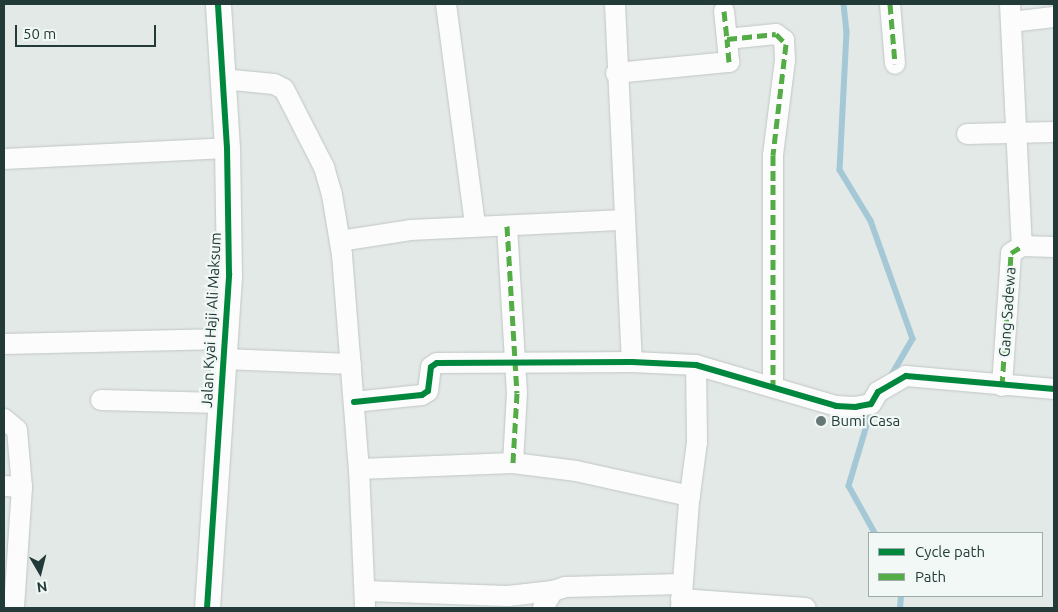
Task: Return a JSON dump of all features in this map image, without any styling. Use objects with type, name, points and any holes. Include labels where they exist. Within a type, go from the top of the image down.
[{"type":"street","name":"Jalan Kyai Haji Ali Maksum","points":[[207,608],[229,274],[227,148],[218,4]]},
{"type":"street","points":[[446,4],[475,225]]},
{"type":"street","points":[[615,4],[616,73],[632,362]]},
{"type":"street","points":[[890,4],[895,64]]},
{"type":"street","points":[[616,73],[729,62],[724,11]]},
{"type":"street","points":[[1054,17],[1011,13],[1022,246],[1054,247]]},
{"type":"street","points":[[727,39],[776,34],[786,44],[773,155],[773,386]]},
{"type":"street","points":[[222,79],[274,84],[288,94],[324,167],[340,241],[359,469],[365,600],[467,602],[553,591],[574,586],[806,608]]},
{"type":"street","points":[[967,134],[1054,132]]},
{"type":"street","points":[[4,159],[227,148]]},
{"type":"street","points":[[340,241],[410,230],[475,225],[507,226],[625,220]]},
{"type":"street","points":[[507,226],[516,362],[513,463]]},
{"type":"street","name":"Gang Sadewa","points":[[1002,386],[1011,253],[1022,246]]},
{"type":"street","points":[[4,344],[224,349],[351,364]]},
{"type":"street","points":[[354,402],[422,396],[428,391],[431,367],[437,363],[632,362],[696,365],[836,406],[855,407],[870,404],[878,392],[906,376],[1002,386],[1054,389]]},
{"type":"street","points":[[681,597],[690,496],[698,442],[696,365]]},
{"type":"street","points":[[100,400],[220,403]]},
{"type":"street","points":[[4,419],[17,430],[10,561],[14,608]]},
{"type":"street","points":[[359,469],[513,463],[603,476],[690,496]]},
{"type":"street","points":[[543,608],[553,591]]},
{"type":"waterway","points":[[844,4],[847,32],[840,170],[871,221],[913,339],[891,377]]},
{"type":"waterway","points":[[872,409],[849,486],[874,532]]},
{"type":"waterway","points":[[900,608],[901,597]]},
{"type":"marked path","points":[[890,4],[895,64]]},
{"type":"marked path","points":[[724,11],[727,39]]},
{"type":"marked path","points":[[729,62],[727,39],[776,34],[786,44],[773,155],[773,386]]},
{"type":"marked path","points":[[507,226],[517,393],[513,463]]},
{"type":"marked path","points":[[1002,386],[1011,253],[1022,246]]},
{"type":"cycle path","points":[[207,608],[229,274],[227,148],[218,4]]},
{"type":"cycle path","points":[[354,402],[422,395],[428,391],[431,367],[437,363],[632,362],[696,365],[836,406],[855,407],[871,404],[878,392],[906,376],[1054,389]]},
{"type":"place","name":"Bumi Casa","points":[[821,421]]}]
